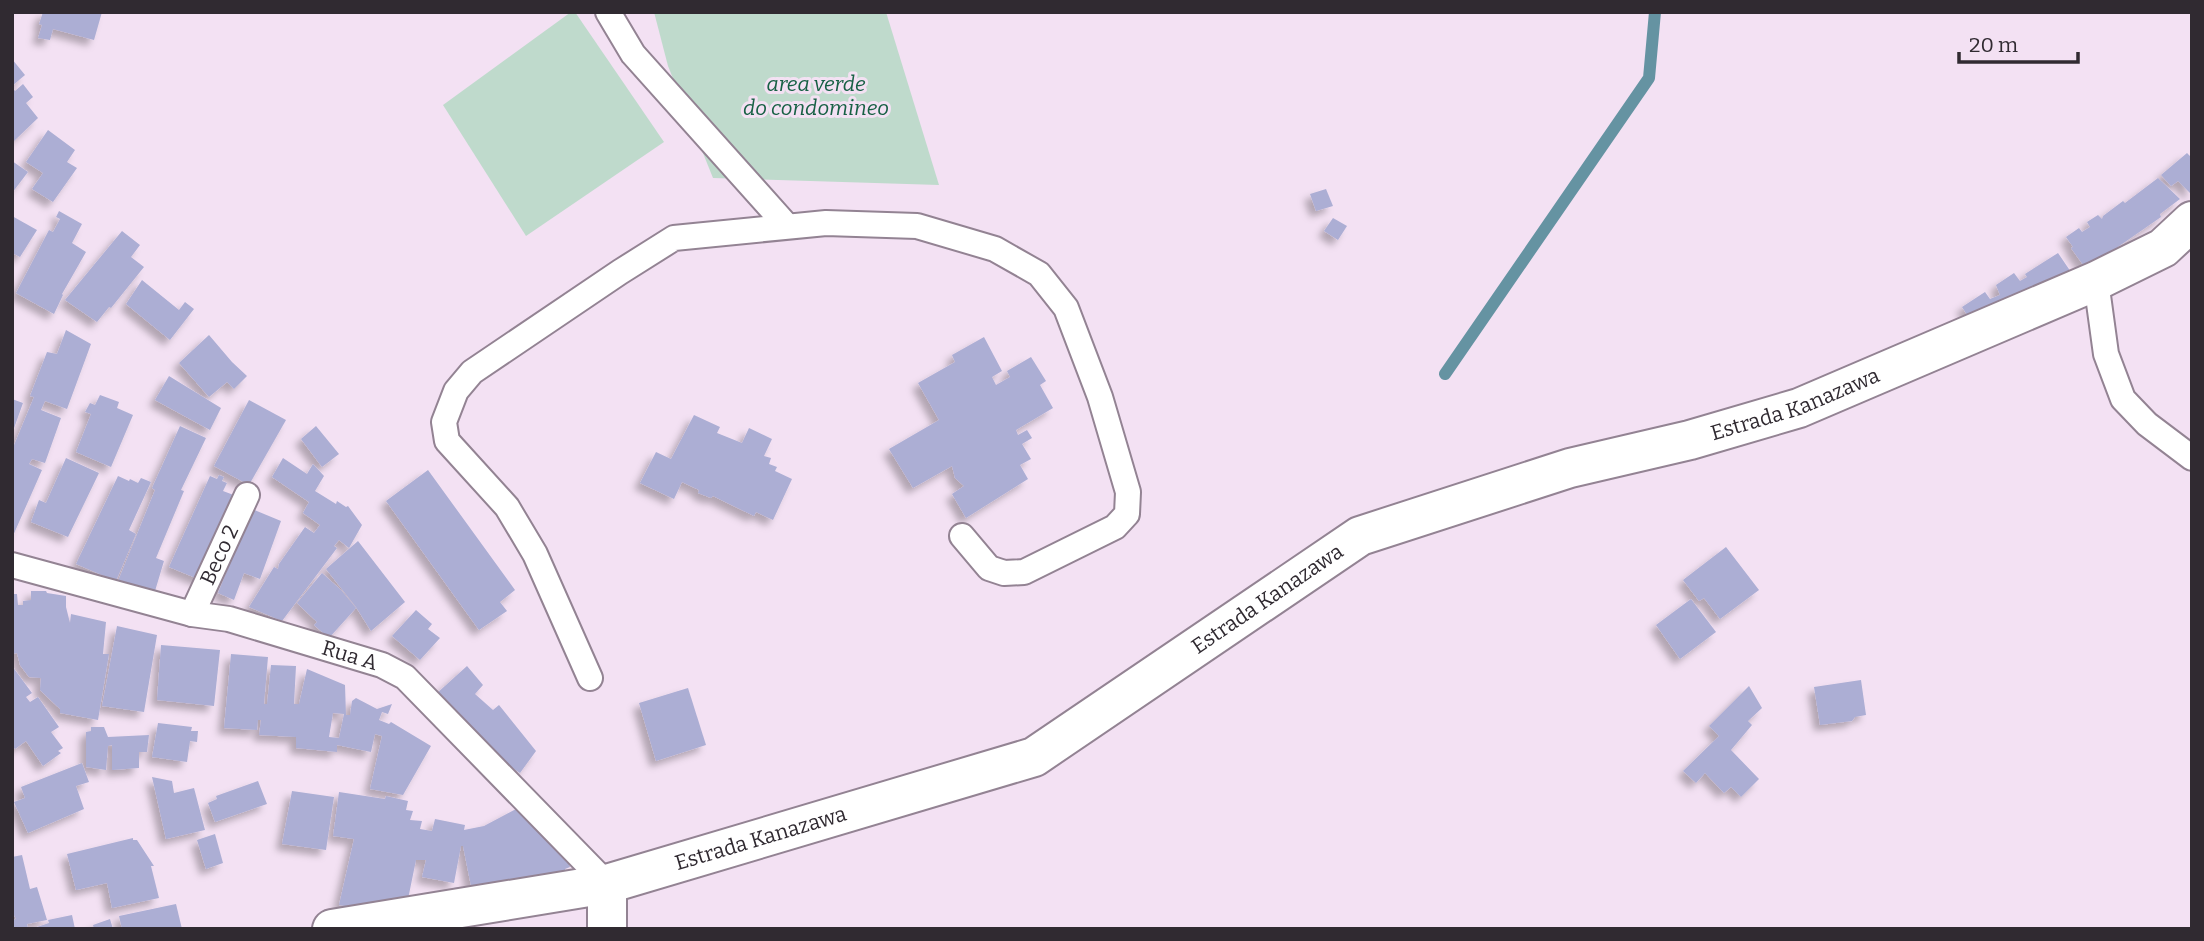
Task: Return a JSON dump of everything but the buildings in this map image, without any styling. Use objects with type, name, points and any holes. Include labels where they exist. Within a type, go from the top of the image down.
[{"type":"street","name":"Estrada Kanazawa","points":[[332,929],[607,884],[1034,757],[1360,536],[1570,468],[1690,440],[1799,408],[2096,281],[2163,248],[2192,221]]},
{"type":"street","points":[[607,884],[607,929]]},
{"type":"lane","points":[[607,12],[633,54],[787,226]]},
{"type":"lane","points":[[590,678],[535,554],[507,507],[447,440],[444,422],[456,391],[472,372],[674,238],[827,222],[917,226],[995,249],[1039,274],[1066,308],[1100,397],[1128,492],[1127,514],[1115,527],[1024,572],[1004,573],[989,568],[962,536]]},
{"type":"lane","points":[[2096,281],[2106,354],[2123,399],[2147,424],[2192,458]]},
{"type":"lane","name":"Beco 2","points":[[192,614],[247,495]]},
{"type":"lane","name":"Rua A","points":[[12,565],[192,614],[229,619],[383,665],[405,677],[607,884]]},
{"type":"green space","points":[[571,12],[575,12],[664,142],[526,236],[443,105]]},
{"type":"green space","name":"area verde do condomineo","points":[[654,12],[886,12],[939,185],[713,178],[668,66]]},
{"type":"waterway","points":[[1445,374],[1649,78],[1655,12]]}]
